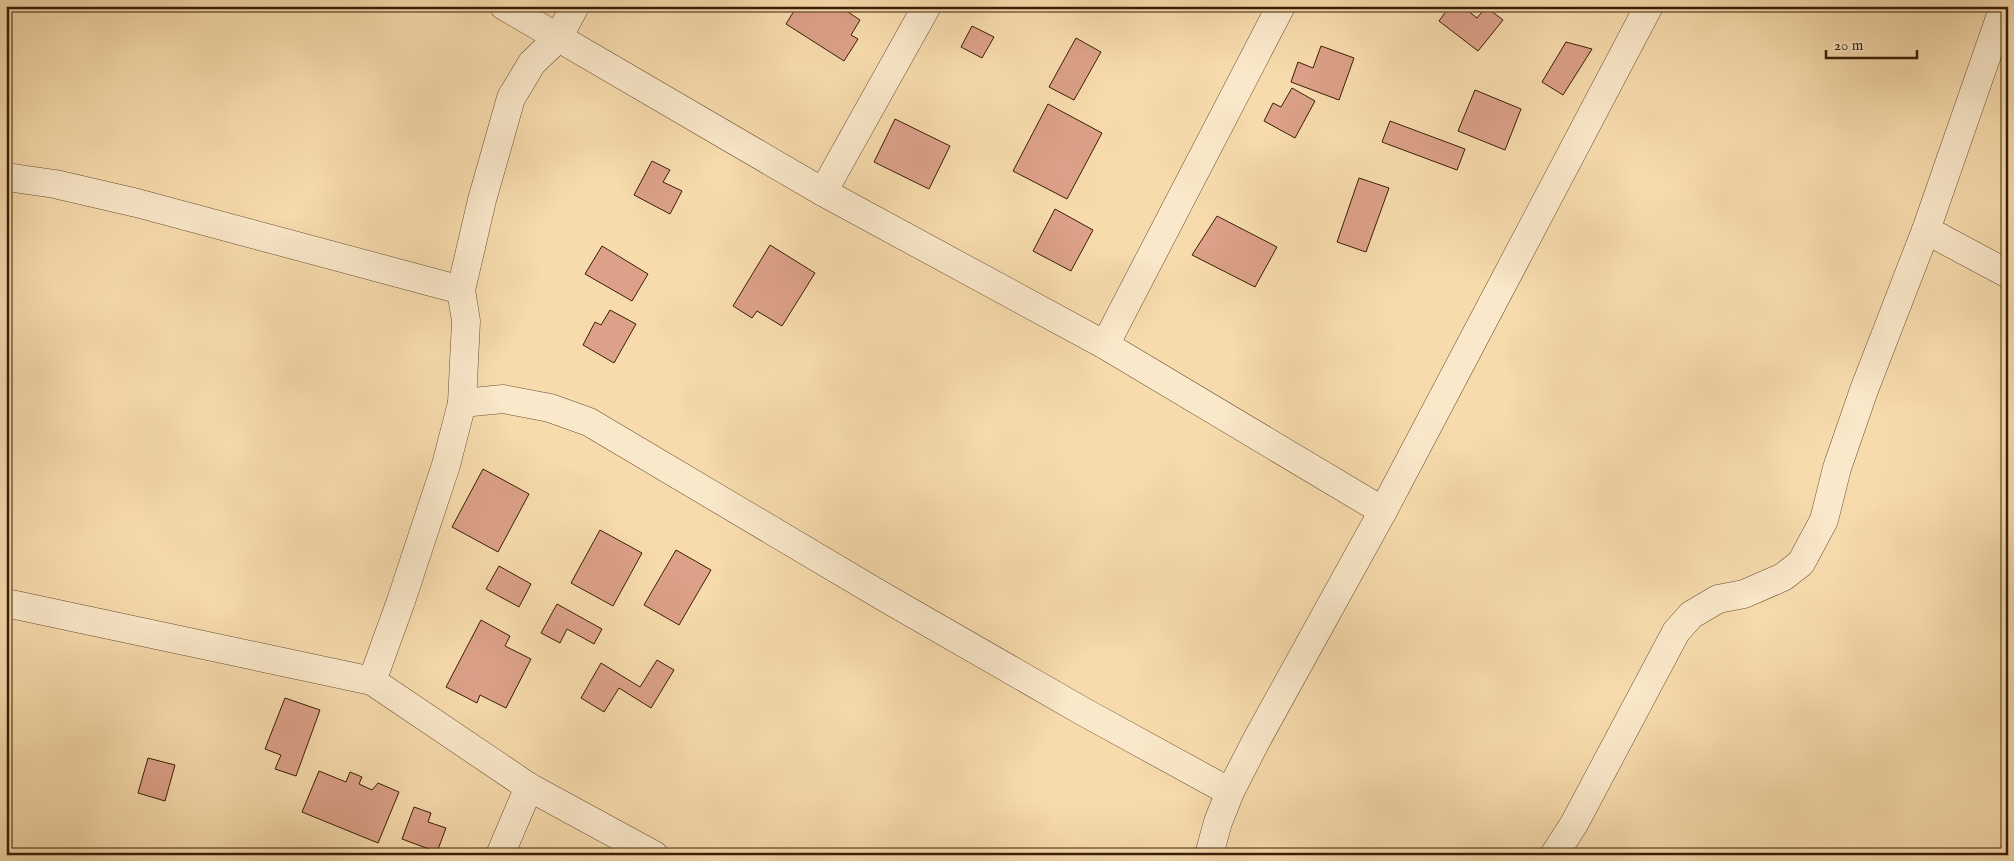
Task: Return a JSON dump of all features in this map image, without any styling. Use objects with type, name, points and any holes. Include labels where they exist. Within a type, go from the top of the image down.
[{"type":"street","points":[[372,681],[401,601],[446,465],[462,403],[466,321],[461,290],[482,200],[512,98],[532,63],[558,38],[575,6]]},
{"type":"street","points":[[823,192],[927,6]]},
{"type":"street","points":[[1105,345],[1281,6]]},
{"type":"street","points":[[1209,855],[1218,822],[1230,792],[1256,741],[1383,511],[1649,6]]},
{"type":"street","points":[[506,7],[823,192],[1105,345],[1383,511]]},
{"type":"street","points":[[1554,855],[1574,824],[1676,632],[1691,615],[1718,599],[1744,594],[1783,577],[1801,563],[1824,520],[1837,468],[1864,390],[1926,230],[2002,9]]},
{"type":"street","points":[[6,177],[55,184],[137,203],[461,290]]},
{"type":"street","points":[[1926,230],[2008,274]]},
{"type":"street","points":[[462,403],[503,399],[550,408],[589,422],[884,597],[1084,712],[1230,792]]},
{"type":"street","points":[[6,603],[372,681],[529,787],[654,855]]},
{"type":"street","points":[[500,855],[529,787]]},
{"type":"building","points":[[797,6],[839,6],[860,20],[851,35],[858,39],[844,61],[786,24]]},
{"type":"building","points":[[1450,6],[1462,6],[1477,18],[1486,7],[1503,20],[1478,51],[1439,21]]},
{"type":"building","points":[[972,26],[994,37],[982,58],[961,47]]},
{"type":"building","points":[[1076,38],[1101,52],[1074,100],[1049,87]]},
{"type":"building","points":[[1566,42],[1592,49],[1563,95],[1542,82]]},
{"type":"building","points":[[1321,46],[1354,58],[1339,100],[1291,82],[1298,62],[1313,68]]},
{"type":"building","points":[[1292,88],[1315,101],[1295,138],[1264,121],[1273,103],[1281,107]]},
{"type":"building","points":[[1475,90],[1521,109],[1505,150],[1458,131]]},
{"type":"building","points":[[1048,104],[1102,133],[1067,199],[1013,171]]},
{"type":"building","points":[[895,119],[950,146],[929,189],[874,162]]},
{"type":"building","points":[[1390,121],[1465,149],[1457,170],[1382,142]]},
{"type":"building","points":[[652,161],[670,170],[663,182],[682,191],[670,214],[634,195]]},
{"type":"building","points":[[1359,178],[1389,188],[1366,252],[1337,242]]},
{"type":"building","points":[[1055,209],[1093,230],[1071,271],[1033,251]]},
{"type":"building","points":[[1217,216],[1277,247],[1255,287],[1192,255]]},
{"type":"building","points":[[770,245],[815,273],[782,326],[757,311],[752,318],[733,306]]},
{"type":"building","points":[[602,246],[648,274],[632,301],[585,274]]},
{"type":"building","points":[[610,310],[636,324],[614,363],[583,345],[595,322],[601,325]]},
{"type":"building","points":[[483,469],[529,494],[498,552],[452,527]]},
{"type":"building","points":[[600,530],[642,553],[613,606],[571,583]]},
{"type":"building","points":[[676,550],[711,570],[679,625],[644,605]]},
{"type":"building","points":[[499,566],[531,584],[519,607],[486,589]]},
{"type":"building","points":[[557,604],[602,629],[594,644],[567,629],[560,643],[541,633]]},
{"type":"building","points":[[481,620],[510,636],[505,646],[531,659],[506,708],[480,695],[477,703],[446,687]]},
{"type":"building","points":[[657,660],[674,670],[651,708],[619,688],[604,712],[581,698],[601,663],[640,687]]},
{"type":"building","points":[[285,698],[320,710],[296,776],[275,769],[281,755],[265,749]]},
{"type":"building","points":[[148,758],[175,765],[165,801],[138,793]]},
{"type":"building","points":[[319,771],[346,782],[350,772],[362,777],[359,784],[372,790],[378,783],[399,792],[378,843],[302,812]]},
{"type":"building","points":[[414,807],[431,813],[428,822],[446,828],[437,852],[402,839]]}]
